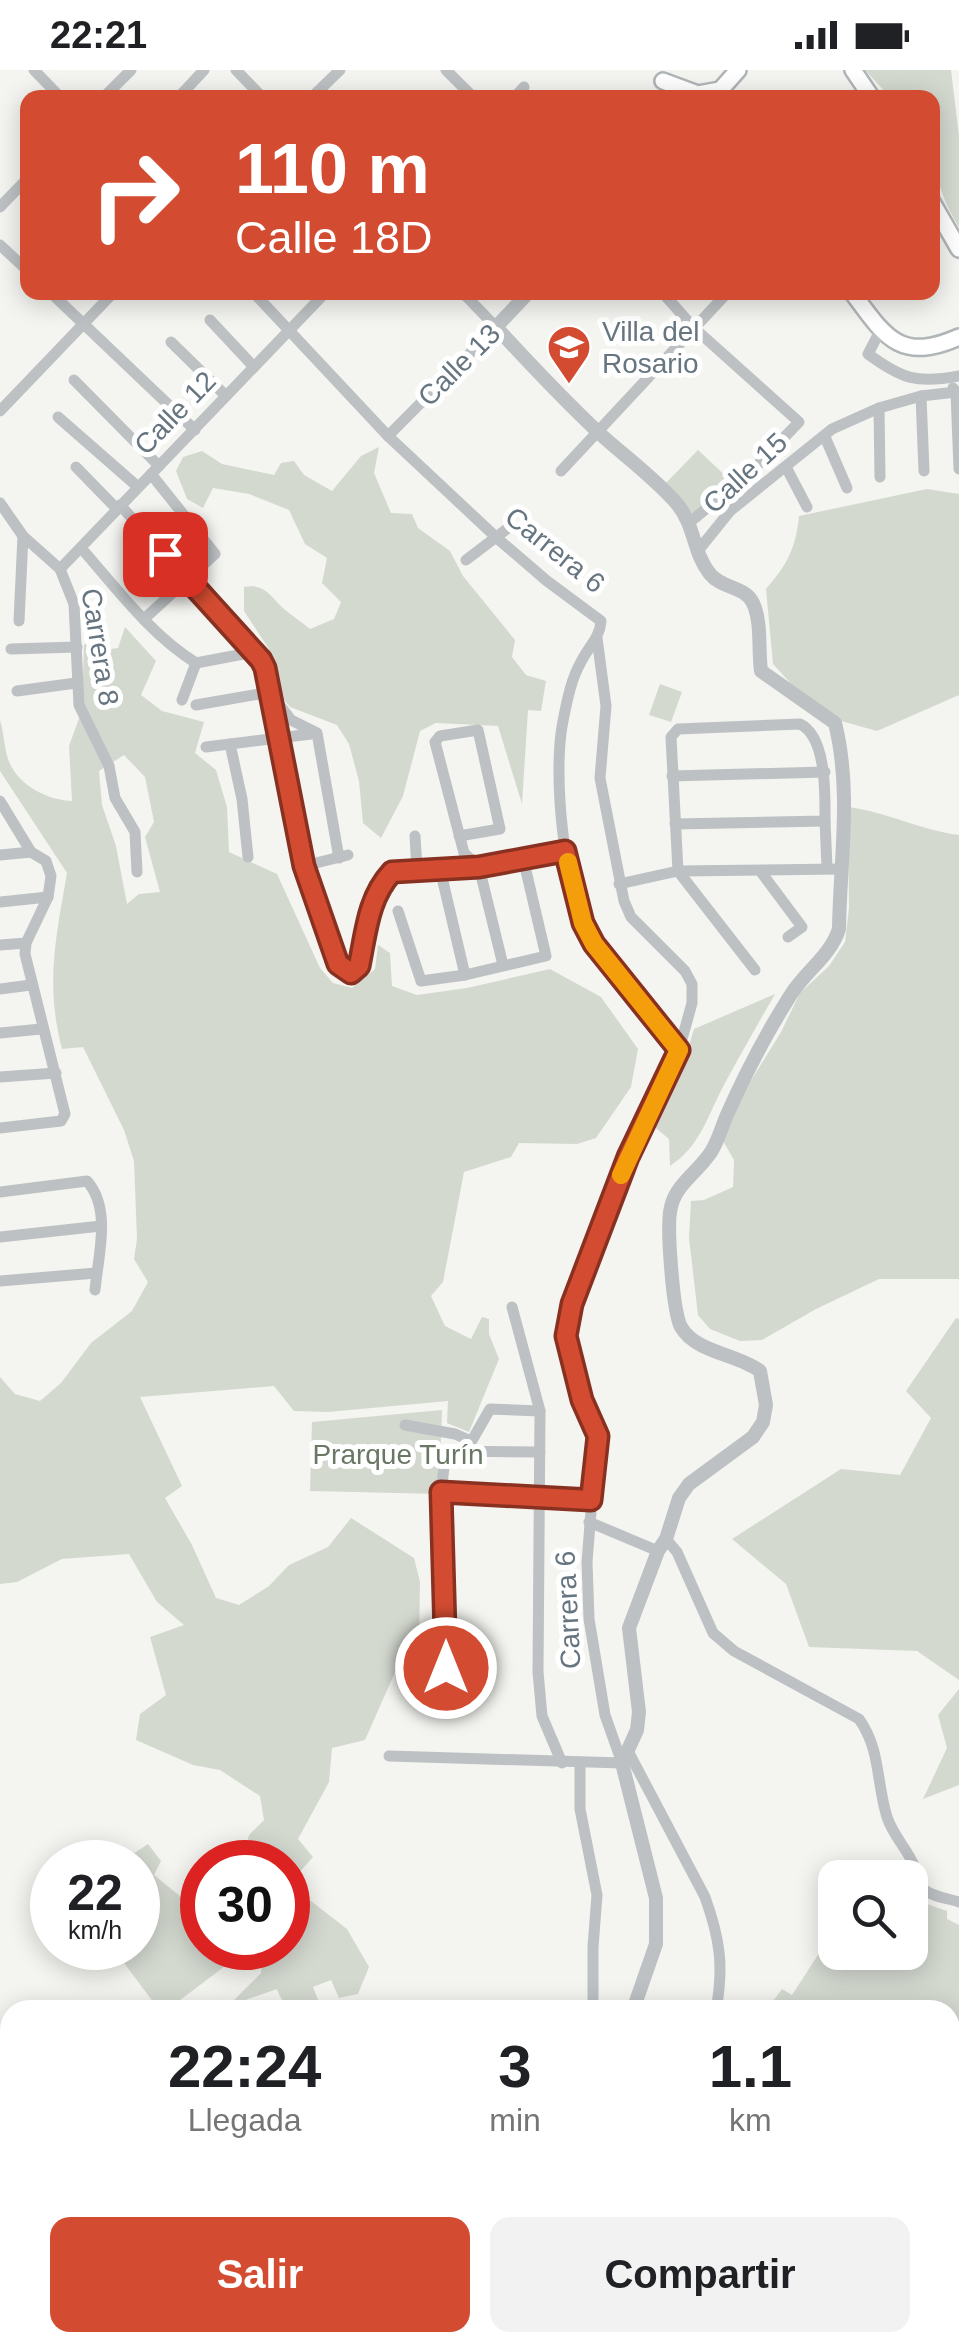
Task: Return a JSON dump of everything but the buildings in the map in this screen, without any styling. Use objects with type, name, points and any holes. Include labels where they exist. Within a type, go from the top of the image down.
[{"type":"main road","points":[[720,90],[738,70]]},
{"type":"main road","points":[[657,75],[689,90]]},
{"type":"main road","points":[[940,216],[959,249]]},
{"type":"main road","points":[[858,300],[880,331],[896,344],[922,350],[959,337]]},
{"type":"street","points":[[34,70],[53,90]]},
{"type":"street","points":[[111,90],[130,70]]},
{"type":"street","points":[[185,90],[204,70]]},
{"type":"street","points":[[236,70],[255,90]]},
{"type":"street","points":[[319,90],[340,70]]},
{"type":"street","points":[[446,70],[466,90]]},
{"type":"street","points":[[521,90],[524,87]]},
{"type":"street","points":[[0,206],[20,186]]},
{"type":"street","points":[[0,245],[20,264]]},
{"type":"street","points":[[58,300],[196,430]]},
{"type":"street","points":[[0,411],[106,300]]},
{"type":"street","name":"Carrera 6","points":[[261,300],[388,436],[547,582],[601,621],[597,638],[581,661],[567,698],[560,737],[565,851],[583,923],[594,944],[679,1050],[628,1157],[572,1304],[566,1336],[582,1400],[598,1436],[587,1594],[592,1650],[605,1715],[625,1757],[656,1898],[656,1944],[637,2000]]},
{"type":"street","name":"Calle 12","points":[[60,569],[318,300]]},
{"type":"street","points":[[470,300],[598,432],[677,504],[690,522],[697,552],[709,573],[722,586],[746,593],[752,600],[762,671],[835,723],[844,762],[846,797],[833,868]]},
{"type":"street","name":"Calle 13","points":[[388,436],[521,300]]},
{"type":"street","points":[[669,300],[693,327]]},
{"type":"street","points":[[561,471],[720,300]]},
{"type":"street","points":[[210,320],[254,367]]},
{"type":"street","name":"Calle 15","points":[[690,522],[751,472],[799,422],[693,327]]},
{"type":"street","points":[[880,331],[868,354],[893,372],[923,381],[959,376]]},
{"type":"street","points":[[171,342],[226,396]]},
{"type":"street","points":[[942,379],[956,392],[959,469]]},
{"type":"street","points":[[74,380],[155,470],[215,554],[144,619]]},
{"type":"street","points":[[697,552],[730,511],[848,420],[921,396],[956,392]]},
{"type":"street","points":[[921,396],[924,471]]},
{"type":"street","points":[[879,408],[880,477]]},
{"type":"street","points":[[58,416],[138,487]]},
{"type":"street","points":[[825,437],[847,488]]},
{"type":"street","points":[[786,467],[807,508]]},
{"type":"street","points":[[76,468],[187,578],[265,668],[304,866],[338,964],[346,972],[351,973],[359,966],[371,905],[379,885],[392,872],[479,867],[565,851]]},
{"type":"street","name":"Carrera 8","points":[[0,503],[23,536],[60,569],[74,604],[80,705],[109,766],[116,798],[137,838],[137,872]]},
{"type":"street","points":[[466,560],[508,528]]},
{"type":"street","points":[[18,621],[23,536]]},
{"type":"street","points":[[82,549],[144,619],[178,652],[196,663],[254,652]]},
{"type":"street","points":[[597,638],[606,706],[600,778],[620,884],[631,917],[685,971],[692,984],[692,1003],[679,1050]]},
{"type":"street","points":[[11,649],[77,646]]},
{"type":"street","points":[[182,700],[196,663]]},
{"type":"street","points":[[17,691],[76,684]]},
{"type":"street","points":[[196,705],[270,692]]},
{"type":"street","points":[[270,692],[291,720],[317,733]]},
{"type":"street","points":[[625,1757],[637,1730],[639,1712],[628,1628],[679,1498],[689,1484],[753,1437],[763,1422],[766,1405],[760,1371],[745,1360],[693,1340],[682,1330],[675,1301],[670,1208],[684,1182],[714,1148],[726,1116],[792,992],[833,946],[838,929],[825,820],[825,772],[809,730],[800,724],[678,729],[671,737],[678,871],[755,970]]},
{"type":"street","points":[[459,836],[500,829],[478,730],[440,736],[436,742],[459,836],[464,853],[479,867],[503,965]]},
{"type":"street","points":[[206,747],[317,733]]},
{"type":"street","points":[[304,866],[343,856],[317,733]]},
{"type":"street","points":[[230,744],[242,799],[248,856]]},
{"type":"street","points":[[672,776],[825,772]]},
{"type":"street","points":[[0,1128],[61,1121],[65,1114],[25,954],[26,943],[48,897],[51,876],[46,862],[31,852],[2,808]]},
{"type":"street","points":[[676,824],[825,820]]},
{"type":"street","points":[[415,836],[417,869]]},
{"type":"street","points":[[0,855],[31,852]]},
{"type":"street","points":[[398,911],[416,976],[426,982],[546,956],[523,858]]},
{"type":"street","points":[[620,884],[678,871],[833,868]]},
{"type":"street","points":[[440,869],[465,975]]},
{"type":"street","points":[[761,872],[802,927],[788,937]]},
{"type":"street","points":[[0,902],[48,897]]},
{"type":"street","points":[[0,945],[26,943]]},
{"type":"street","points":[[0,989],[31,985]]},
{"type":"street","points":[[0,1033],[41,1029]]},
{"type":"street","points":[[0,1077],[56,1072]]},
{"type":"street","points":[[0,1192],[86,1182],[96,1197],[101,1226],[95,1290]]},
{"type":"street","points":[[0,1237],[101,1226]]},
{"type":"street","points":[[0,1281],[96,1273]]},
{"type":"street","points":[[512,1307],[540,1410],[538,1633],[542,1716],[562,1763]]},
{"type":"street","points":[[469,1446],[490,1409],[540,1410]]},
{"type":"street","points":[[405,1425],[454,1434],[469,1446]]},
{"type":"street","points":[[446,1668],[441,1492],[446,1451],[469,1446],[540,1452]]},
{"type":"street","points":[[441,1492],[591,1500]]},
{"type":"street","points":[[590,1522],[677,1552],[714,1634],[734,1651],[859,1719],[871,1736],[878,1758],[889,1824],[914,1864],[918,1882],[934,1895],[959,1902]]},
{"type":"street","points":[[389,1756],[562,1763],[625,1757]]},
{"type":"street","points":[[625,1757],[705,1898],[722,1966],[717,2000]]},
{"type":"street","points":[[580,1763],[580,1809],[597,1894],[593,2000]]},
{"type":"green space","points":[[865,70],[951,70],[959,136],[959,227],[940,186],[940,90],[884,90]]},
{"type":"green space","points":[[379,447],[374,473],[391,513],[412,514],[418,528],[450,551],[463,576],[515,640],[512,657],[526,675],[546,681],[541,711],[528,710],[522,804],[498,726],[436,723],[420,731],[403,796],[381,838],[363,823],[359,781],[349,744],[337,725],[290,707],[274,688],[269,649],[244,611],[244,587],[251,586],[267,592],[310,629],[334,619],[341,602],[322,583],[327,558],[305,544],[289,510],[249,494],[213,488],[203,508],[187,499],[176,471],[183,457],[202,451],[222,464],[274,475],[281,463],[294,461],[304,475],[332,491],[361,456]]},
{"type":"green space","points":[[698,450],[730,480],[694,515],[664,485]]},
{"type":"green space","points":[[927,489],[959,494],[959,695],[877,731],[841,721],[795,688],[773,664],[766,589],[789,556],[799,516]]},
{"type":"green space","points":[[125,627],[156,661],[141,695],[162,711],[204,722],[195,753],[216,770],[227,807],[229,852],[277,874],[320,968],[333,983],[352,988],[375,969],[378,945],[390,953],[392,986],[417,995],[550,969],[601,997],[638,1049],[631,1087],[596,1138],[577,1144],[519,1143],[511,1157],[464,1172],[443,1282],[431,1296],[445,1326],[471,1339],[482,1317],[489,1319],[489,1334],[499,1359],[469,1432],[447,1423],[448,1401],[328,1412],[294,1411],[274,1386],[140,1397],[182,1486],[165,1498],[216,1598],[239,1605],[269,1586],[289,1565],[328,1547],[351,1518],[414,1558],[420,1582],[419,1645],[396,1670],[365,1740],[332,1748],[329,1782],[299,1840],[248,1840],[264,1820],[260,1796],[220,1770],[193,1765],[136,1740],[140,1714],[166,1695],[150,1637],[184,1625],[157,1602],[129,1554],[62,1559],[17,1582],[0,1584],[0,1377],[15,1394],[40,1401],[61,1383],[91,1343],[132,1311],[148,1282],[134,1259],[134,1161],[124,1130],[83,1047],[62,1049],[57,1025],[54,961],[67,873],[0,771],[0,720],[8,759],[18,776],[43,794],[72,801],[69,746],[82,710],[84,644],[102,650],[118,648]],"holes":[[[124,755],[145,777],[154,822],[145,837],[160,892],[139,894],[127,904],[116,846],[102,805],[99,771]]]},
{"type":"green space","points":[[660,684],[682,692],[671,722],[649,715]]},
{"type":"green space","points":[[848,807],[959,835],[959,1279],[879,1279],[762,1340],[740,1341],[710,1329],[698,1315],[689,1238],[691,1201],[704,1200],[733,1187],[734,1160],[723,1141],[739,1100],[800,993],[829,966],[845,942],[849,908]]},
{"type":"green space","points":[[775,994],[697,1139],[670,1166],[669,1139],[652,1125],[685,1059],[694,1029]]},
{"type":"green space","points":[[956,1318],[959,1680],[917,1651],[809,1647],[786,1584],[732,1539],[841,1469],[900,1475],[931,1418],[906,1391]]},
{"type":"green space","name":"Prarque Turín","points":[[442,1410],[439,1494],[310,1491],[312,1422]]},
{"type":"green space","points":[[959,1689],[959,1785],[923,1799],[947,1748],[938,1715]]},
{"type":"green space","points":[[160,1880],[180,1896],[180,1970],[220,1970],[180,2000],[152,2000],[129,1970],[160,1970]]},
{"type":"green space","points":[[310,1900],[347,1929],[369,1967],[358,1994],[339,1998],[331,1980],[313,1987],[318,2000],[282,2000],[277,1989],[234,2000],[261,1973],[310,1970]]},
{"type":"green space","points":[[928,1904],[947,1911],[947,1919],[959,1925],[959,2000],[774,2000],[782,1989],[792,1995],[818,1955],[818,1970],[928,1970]]},
{"type":"slow traffic","points":[[568,862],[583,923],[594,944],[679,1050],[621,1175]]},
{"type":"place","name":"Villa del Rosario","points":[[569,385]]},
{"type":"route","points":[[165,554],[265,668],[304,866],[338,964],[346,972],[351,973],[359,966],[371,905],[379,885],[392,872],[479,867],[565,851],[583,923],[594,944],[679,1050],[628,1157],[572,1304],[566,1336],[571,1363],[598,1436],[591,1500],[441,1492],[446,1668]]}]
